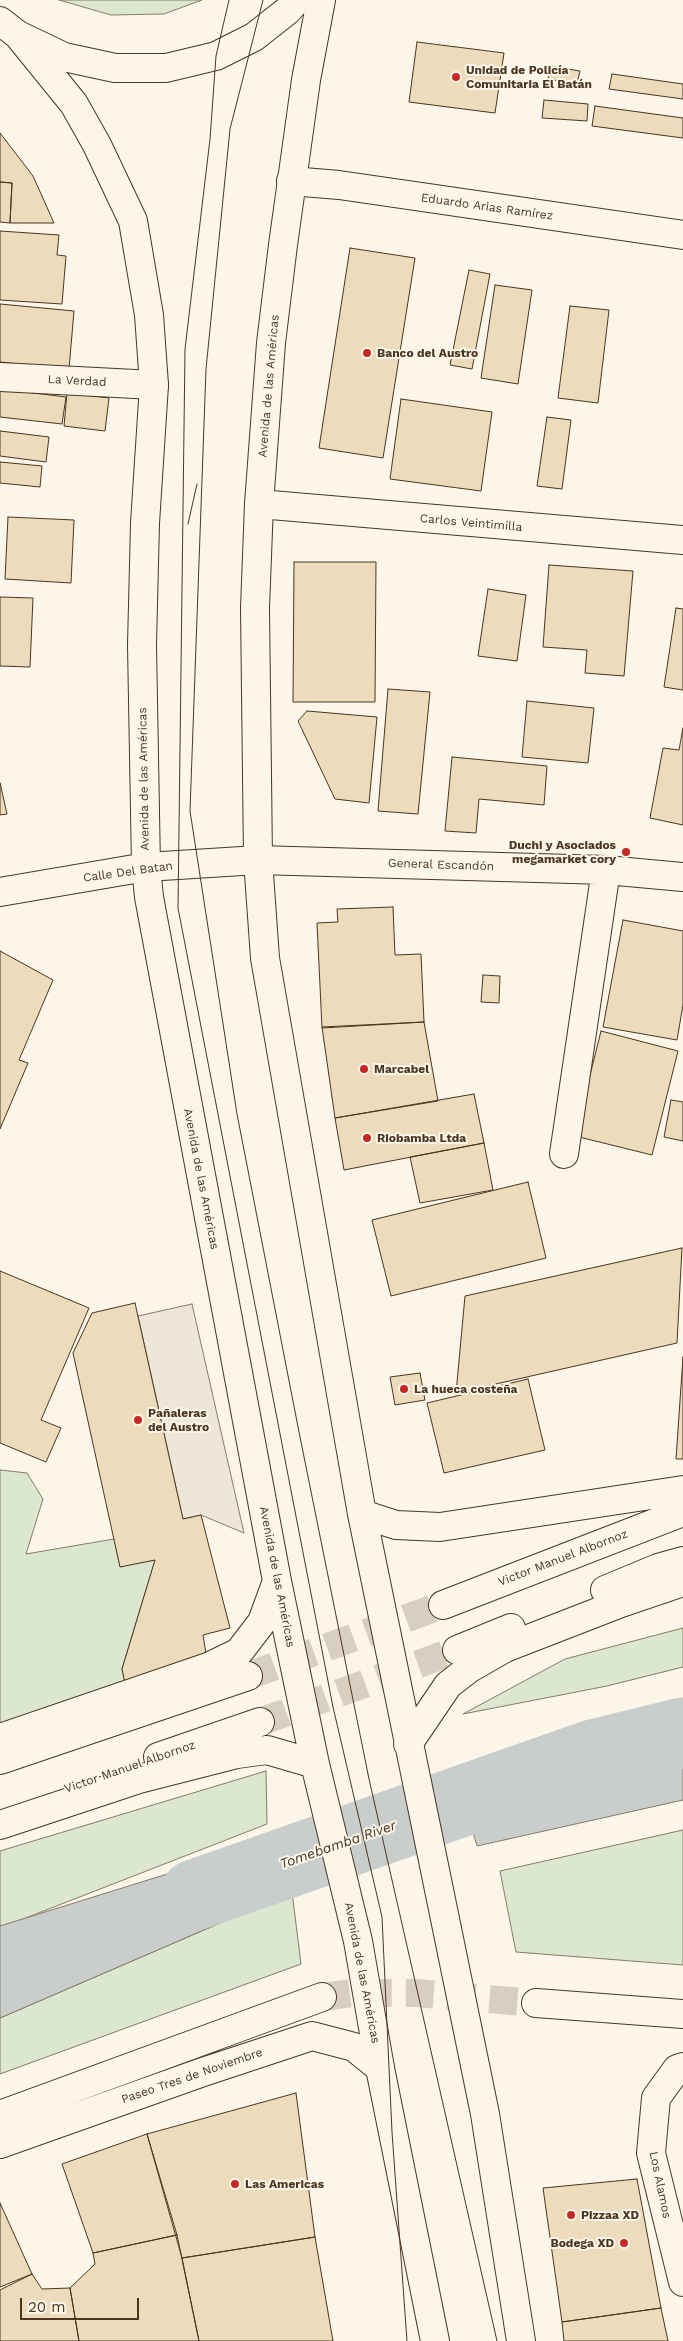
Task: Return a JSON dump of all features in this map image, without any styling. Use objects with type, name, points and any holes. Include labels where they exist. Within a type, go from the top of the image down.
[{"type":"main road","points":[[9,28],[64,57],[115,68],[166,68],[216,56],[254,37],[287,11],[315,0]]},
{"type":"main road","name":"Avenida de las Américas","points":[[315,0],[271,343],[259,504],[255,608],[258,860],[265,958],[362,1514],[485,2114],[521,2341]]},
{"type":"main road","name":"Avenida de las Américas","points":[[9,28],[74,104],[97,145],[133,221],[149,315],[154,384],[145,524],[142,645],[146,867],[171,1017],[277,1582],[316,1768],[356,1934],[380,2068],[435,2341]]},
{"type":"main road","name":"Eduardo Arias Ramírez","points":[[291,182],[339,185],[683,235]]},
{"type":"main road","name":"La Verdad","points":[[0,377],[154,384]]},
{"type":"main road","name":"Carlos Veintimilla","points":[[259,504],[683,540]]},
{"type":"main road","name":"Calle Del Batan","points":[[0,892],[146,867],[258,860]]},
{"type":"main road","name":"General Escandón","points":[[258,860],[320,860],[410,865],[606,870],[683,877]]},
{"type":"main road","points":[[564,1154],[606,870]]},
{"type":"main road","points":[[362,1514],[396,1525],[440,1527],[683,1490]]},
{"type":"main road","name":"Victor Manuel Albornoz","points":[[443,1605],[683,1512]]},
{"type":"main road","points":[[457,1650],[658,1568],[683,1561]]},
{"type":"main road","points":[[0,1738],[208,1667],[239,1652],[262,1622],[277,1582]]},
{"type":"main road","points":[[409,1747],[448,1685],[470,1668],[505,1648],[621,1603],[683,1582]]},
{"type":"main road","points":[[0,1760],[248,1676]]},
{"type":"main road","name":"Victor Manuel Albornoz","points":[[0,1810],[260,1722]]},
{"type":"main road","points":[[0,1825],[139,1779],[237,1754],[267,1750],[316,1768]]},
{"type":"main road","points":[[0,2114],[322,1998]]},
{"type":"main road","points":[[536,2003],[683,2014]]},
{"type":"main road","name":"Paseo Tres de Noviembre","points":[[0,2144],[203,2072],[312,2036],[354,2047],[380,2068]]},
{"type":"main road","name":"Los Alamos","points":[[683,2067],[677,2069],[656,2098],[651,2153],[683,2282]]},
{"type":"green space","points":[[59,0],[202,0],[164,14],[111,15]]},
{"type":"green space","points":[[0,1470],[27,1473],[43,1499],[26,1554],[114,1539],[120,1566],[155,1560],[122,1669],[126,1688],[0,1726]]},
{"type":"green space","points":[[683,1628],[683,1667],[607,1686],[463,1714],[565,1659]]},
{"type":"green space","points":[[266,1771],[267,1824],[0,1928],[0,1851]]},
{"type":"green space","points":[[683,1830],[683,1965],[516,1952],[500,1871]]},
{"type":"green space","points":[[292,1892],[301,1964],[0,2074],[0,2018]]},
{"type":"shaded area","points":[[192,1304],[244,1533],[201,1515],[183,1519],[138,1316]]},
{"type":"shaded area","points":[[683,1713],[683,1800],[477,1846],[454,1769]]},
{"type":"shaded area","points":[[283,1838],[292,1892],[0,2018],[0,1926]]},
{"type":"building","name":"Unidad de Policía Comunitaria El Batán","points":[[417,42],[504,53],[495,113],[409,102]]},
{"type":"building","points":[[550,66],[580,71],[577,84],[548,79]]},
{"type":"building","points":[[612,74],[683,84],[683,99],[609,89]]},
{"type":"building","points":[[544,100],[588,104],[587,121],[542,118]]},
{"type":"building","points":[[595,106],[683,118],[683,138],[592,126]]},
{"type":"building","points":[[0,133],[33,176],[54,223],[10,223],[12,183],[0,182]]},
{"type":"building","points":[[0,182],[12,183],[10,223],[0,222]]},
{"type":"building","points":[[0,231],[59,235],[57,255],[66,256],[62,304],[0,300]]},
{"type":"building","name":"Banco del Austro","points":[[350,248],[415,258],[383,458],[319,448]]},
{"type":"building","points":[[469,270],[490,274],[472,369],[450,365]]},
{"type":"building","points":[[495,285],[532,290],[518,384],[481,378]]},
{"type":"building","points":[[0,304],[74,311],[69,369],[0,362]]},
{"type":"building","points":[[570,306],[609,310],[598,403],[558,398]]},
{"type":"building","points":[[0,389],[66,397],[62,424],[0,417]]},
{"type":"building","points":[[67,393],[109,398],[105,431],[64,426]]},
{"type":"building","points":[[401,399],[492,412],[481,491],[390,479]]},
{"type":"building","points":[[547,417],[571,420],[562,489],[537,486]]},
{"type":"building","points":[[0,431],[49,437],[46,462],[0,456]]},
{"type":"building","points":[[0,462],[42,466],[40,487],[0,483]]},
{"type":"building","points":[[8,517],[74,520],[71,583],[5,579]]},
{"type":"building","points":[[294,562],[376,562],[375,702],[293,702]]},
{"type":"building","points":[[549,565],[633,571],[624,676],[585,673],[587,650],[543,647]]},
{"type":"building","points":[[488,589],[526,595],[517,661],[478,656]]},
{"type":"building","points":[[0,597],[33,598],[30,667],[0,666]]},
{"type":"building","points":[[676,608],[683,609],[683,690],[664,687]]},
{"type":"building","points":[[388,689],[430,692],[418,814],[378,811]]},
{"type":"building","points":[[527,701],[594,708],[588,763],[522,757]]},
{"type":"building","points":[[307,711],[377,717],[369,803],[335,799],[298,721]]},
{"type":"building","points":[[683,728],[683,825],[650,818],[663,748],[679,750]]},
{"type":"building","points":[[452,757],[547,766],[544,805],[479,799],[476,833],[445,831]]},
{"type":"building","points":[[0,783],[7,814],[0,815]]},
{"type":"building","points":[[393,907],[395,955],[421,954],[424,1022],[322,1028],[317,923],[338,922],[337,909]]},
{"type":"building","points":[[623,920],[683,931],[683,1005],[677,1040],[603,1027]]},
{"type":"building","points":[[0,951],[53,980],[19,1060],[28,1063],[0,1129]]},
{"type":"building","points":[[483,975],[500,976],[499,1003],[481,1002]]},
{"type":"building","points":[[424,1022],[438,1101],[335,1118],[322,1027]]},
{"type":"building","points":[[601,1031],[678,1051],[652,1155],[575,1136]]},
{"type":"building","points":[[474,1094],[484,1143],[344,1170],[335,1118]]},
{"type":"building","points":[[671,1100],[683,1102],[683,1141],[664,1137]]},
{"type":"building","points":[[484,1143],[493,1190],[420,1203],[410,1157]]},
{"type":"building","points":[[528,1182],[546,1258],[391,1296],[372,1220]]},
{"type":"building","points":[[682,1248],[677,1343],[456,1393],[465,1296]]},
{"type":"building","points":[[0,1271],[89,1308],[41,1420],[61,1428],[46,1462],[0,1443]]},
{"type":"building","points":[[135,1303],[183,1519],[201,1515],[230,1628],[203,1635],[207,1660],[126,1688],[122,1669],[155,1560],[120,1567],[73,1353],[92,1313]]},
{"type":"building","points":[[683,1357],[683,1459],[676,1459]]},
{"type":"building","points":[[420,1373],[425,1400],[395,1405],[390,1377]]},
{"type":"building","points":[[528,1379],[545,1450],[444,1473],[427,1403]]},
{"type":"building","name":"Las Americas","points":[[296,2093],[315,2237],[182,2258],[147,2134]]},
{"type":"building","points":[[147,2134],[177,2235],[93,2253],[62,2164]]},
{"type":"building","points":[[637,2179],[661,2308],[562,2322],[543,2188]]},
{"type":"building","points":[[0,2203],[32,2274],[0,2287]]},
{"type":"building","points":[[177,2235],[199,2341],[79,2341],[70,2288],[95,2264],[93,2253]]},
{"type":"building","points":[[315,2237],[333,2341],[199,2341],[182,2258]]},
{"type":"building","points":[[32,2274],[42,2289],[70,2288],[79,2341],[0,2341],[0,2290]]},
{"type":"building","points":[[661,2308],[668,2341],[564,2341],[562,2322]]},
{"type":"waterway","name":"Tomebamba River","points":[[195,1895],[593,1755],[683,1733]]},
{"type":"tunnel","points":[[248,1676],[443,1605]]},
{"type":"tunnel","points":[[260,1722],[457,1650]]},
{"type":"tunnel","points":[[322,1997],[352,1993],[416,1993],[536,2003]]},
{"type":"tram line","points":[[229,0],[216,56],[210,139],[185,349],[178,908],[333,1707],[382,1917],[392,2132],[407,2341]]},
{"type":"tram line","points":[[263,0],[230,129],[206,369],[190,811],[237,1114],[299,1432],[369,1779],[497,2341]]},
{"type":"tram line","points":[[188,524],[197,484]]},
{"type":"place","name":"Unidad de Policía Comunitaria El Batán","points":[[456,77]]},
{"type":"place","name":"Banco del Austro","points":[[367,353]]},
{"type":"place","name":"Duchi y Asociados megamarket cory","points":[[626,852]]},
{"type":"place","name":"Marcabel","points":[[364,1069]]},
{"type":"place","name":"Riobamba Ltda","points":[[367,1138]]},
{"type":"place","name":"La hueca costeña","points":[[404,1389]]},
{"type":"place","name":"Pañaleras del Austro","points":[[138,1420]]},
{"type":"place","name":"Las Americas","points":[[235,2184]]},
{"type":"place","name":"Pizzaa XD","points":[[571,2215]]},
{"type":"place","name":"Bodega XD","points":[[624,2243]]}]
